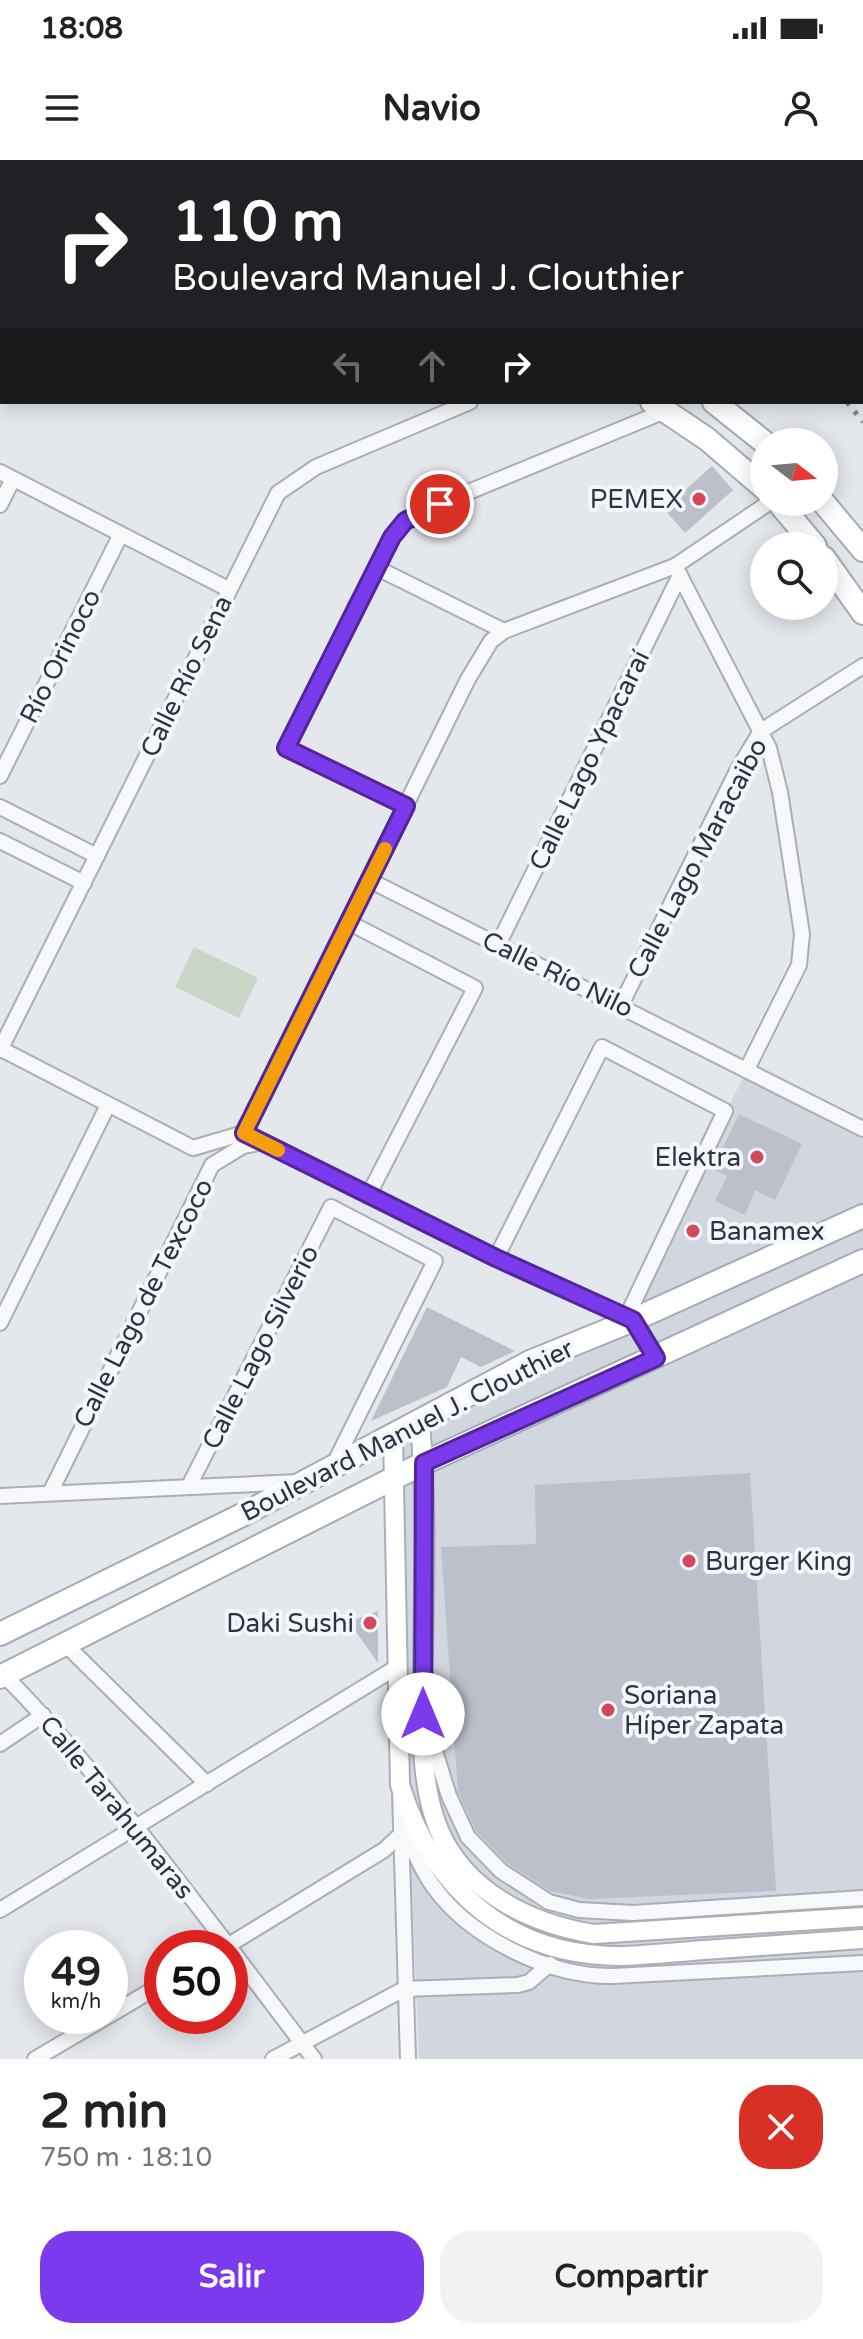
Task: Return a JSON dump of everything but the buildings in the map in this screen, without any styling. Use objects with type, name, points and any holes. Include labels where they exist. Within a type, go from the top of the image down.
[{"type":"main road","points":[[716,404],[750,431]]},
{"type":"main road","points":[[658,407],[707,439],[750,476]]},
{"type":"main road","points":[[790,516],[803,532]]},
{"type":"main road","points":[[835,516],[863,550]]},
{"type":"main road","points":[[838,578],[863,613]]},
{"type":"main road","name":"Boulevard Manuel J. Clouthier","points":[[0,1634],[41,1617],[530,1362],[863,1216]]},
{"type":"main road","name":"Boulevard Manuel J. Clouthier","points":[[1,1674],[424,1463],[863,1261]]},
{"type":"main road","points":[[420,1422],[424,1463],[423,1714],[430,1801],[439,1831],[460,1863],[480,1885],[521,1913],[569,1930],[623,1935],[863,1917]]},
{"type":"main road","points":[[393,1435],[400,1785],[430,1856],[449,1882],[481,1911],[514,1933],[540,1943],[622,1956],[863,1939]]},
{"type":"street","name":"Calle Río Sena","points":[[0,1050],[268,507],[296,477],[465,404]]},
{"type":"street","points":[[406,806],[286,748],[392,537],[405,521],[420,512],[658,407]]},
{"type":"street","points":[[0,505],[7,475],[120,536],[228,589]]},
{"type":"street","points":[[244,1133],[481,656],[504,631],[678,571],[751,516]]},
{"type":"street","name":"Río Orinoco","points":[[0,776],[120,536]]},
{"type":"street","points":[[377,568],[504,631]]},
{"type":"street","points":[[678,571],[761,731],[780,792],[802,956],[747,1069]]},
{"type":"street","name":"Calle Lago Ypacaraí","points":[[498,945],[678,571]]},
{"type":"street","name":"Calle Lago Maracaibo","points":[[621,1005],[738,769],[761,731],[863,666]]},
{"type":"street","points":[[0,807],[97,856]]},
{"type":"street","points":[[0,841],[84,883]]},
{"type":"street","name":"Calle Río Nilo","points":[[369,880],[863,1129]]},
{"type":"street","name":"Calle Río Nilo","points":[[348,922],[475,988],[368,1196]]},
{"type":"street","name":"Calle Río Nilo","points":[[496,1258],[602,1047],[725,1111],[630,1319]]},
{"type":"street","points":[[0,1050],[193,1148],[223,1158]]},
{"type":"street","points":[[0,1323],[108,1105]]},
{"type":"street","points":[[193,1148],[244,1133],[264,1142],[496,1258],[630,1319],[656,1358]]},
{"type":"street","name":"Calle Lago de Texcoco","points":[[50,1493],[208,1172],[243,1146],[264,1142]]},
{"type":"street","name":"Calle Lago Silverio","points":[[189,1486],[331,1207],[435,1261],[333,1467]]},
{"type":"street","points":[[0,1496],[303,1482]]},
{"type":"street","points":[[64,1643],[207,1784]]},
{"type":"street","points":[[0,1910],[397,1667]]},
{"type":"street","name":"Calle Tarahumaras","points":[[1,1674],[43,1715],[136,1827],[215,1930]]},
{"type":"street","points":[[423,1714],[449,1796],[468,1837],[501,1871],[549,1902],[579,1910],[633,1913],[863,1898]]},
{"type":"street","points":[[0,1744],[43,1715]]},
{"type":"street","points":[[400,1785],[408,2059]]},
{"type":"street","points":[[248,1935],[384,1850],[400,1835]]},
{"type":"street","points":[[400,1835],[407,1836],[435,1889],[463,1918],[492,1938],[550,1964],[605,1977],[863,1963]]},
{"type":"street","points":[[273,2059],[404,1989],[518,1985],[529,1982],[550,1964]]},
{"type":"street","name":"Calle Tarahumaras","points":[[248,1973],[314,2059]]},
{"type":"street","points":[[35,2059],[77,2034]]},
{"type":"shaded area","points":[[747,1069],[863,1129],[863,2059],[419,2059],[393,1435],[622,1325]]},
{"type":"green space","points":[[194,947],[258,978],[239,1018],[175,987]]},
{"type":"railway","points":[[849,404],[863,422]]},
{"type":"slow traffic","points":[[278,1150],[244,1133],[385,849]]},
{"type":"place","name":"PEMEX","points":[[699,499]]},
{"type":"place","name":"Elektra","points":[[757,1157]]},
{"type":"place","name":"Banamex","points":[[693,1231]]},
{"type":"place","name":"Burger King","points":[[689,1561]]},
{"type":"place","name":"Daki Sushi","points":[[370,1623]]},
{"type":"place","name":"Soriana Híper Zapata","points":[[608,1710]]},
{"type":"route","points":[[423,1714],[424,1463],[656,1358],[633,1320],[496,1258],[244,1133],[406,806],[286,748],[392,537],[405,521],[440,504]]}]
